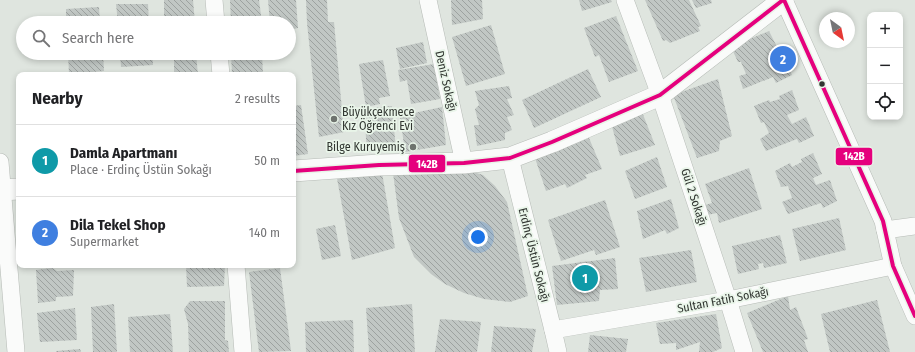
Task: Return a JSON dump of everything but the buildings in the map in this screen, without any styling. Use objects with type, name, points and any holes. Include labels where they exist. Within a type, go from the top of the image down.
[{"type":"main road","points":[[296,171],[379,165],[464,163],[510,158],[552,142],[660,95],[778,2]]},
{"type":"street","points":[[214,0],[215,16]]},
{"type":"street","name":"Deniz Sokağı","points":[[428,0],[464,163]]},
{"type":"street","name":"Gül 2 Sokağı","points":[[625,0],[660,95],[744,352]]},
{"type":"street","points":[[778,2],[883,221],[893,266],[915,316]]},
{"type":"street","points":[[220,60],[221,72]]},
{"type":"street","name":"Erdinç Üstün Sokağı","points":[[510,158],[558,352]]},
{"type":"street","points":[[0,162],[7,189],[16,352]]},
{"type":"street","points":[[885,230],[915,226]]},
{"type":"street","name":"Sultan Fatih Sokağı","points":[[553,330],[728,300],[893,266]]},
{"type":"street","points":[[236,268],[243,352]]},
{"type":"transit line","name":"142B","points":[[296,171],[379,165],[464,163],[510,158],[552,142],[660,95],[783,0]]},
{"type":"transit line","name":"142B","points":[[784,0],[883,221],[893,266],[915,316]]},
{"type":"place","name":"Dila Tekel Shop","points":[[783,59]]},
{"type":"place","name":"Büyükçekmece Kız Öğrenci Evi","points":[[334,119]]},
{"type":"place","name":"Bilge Kuruyemiş","points":[[413,147]]},
{"type":"place","name":"Damla Apartmanı","points":[[585,278]]}]
